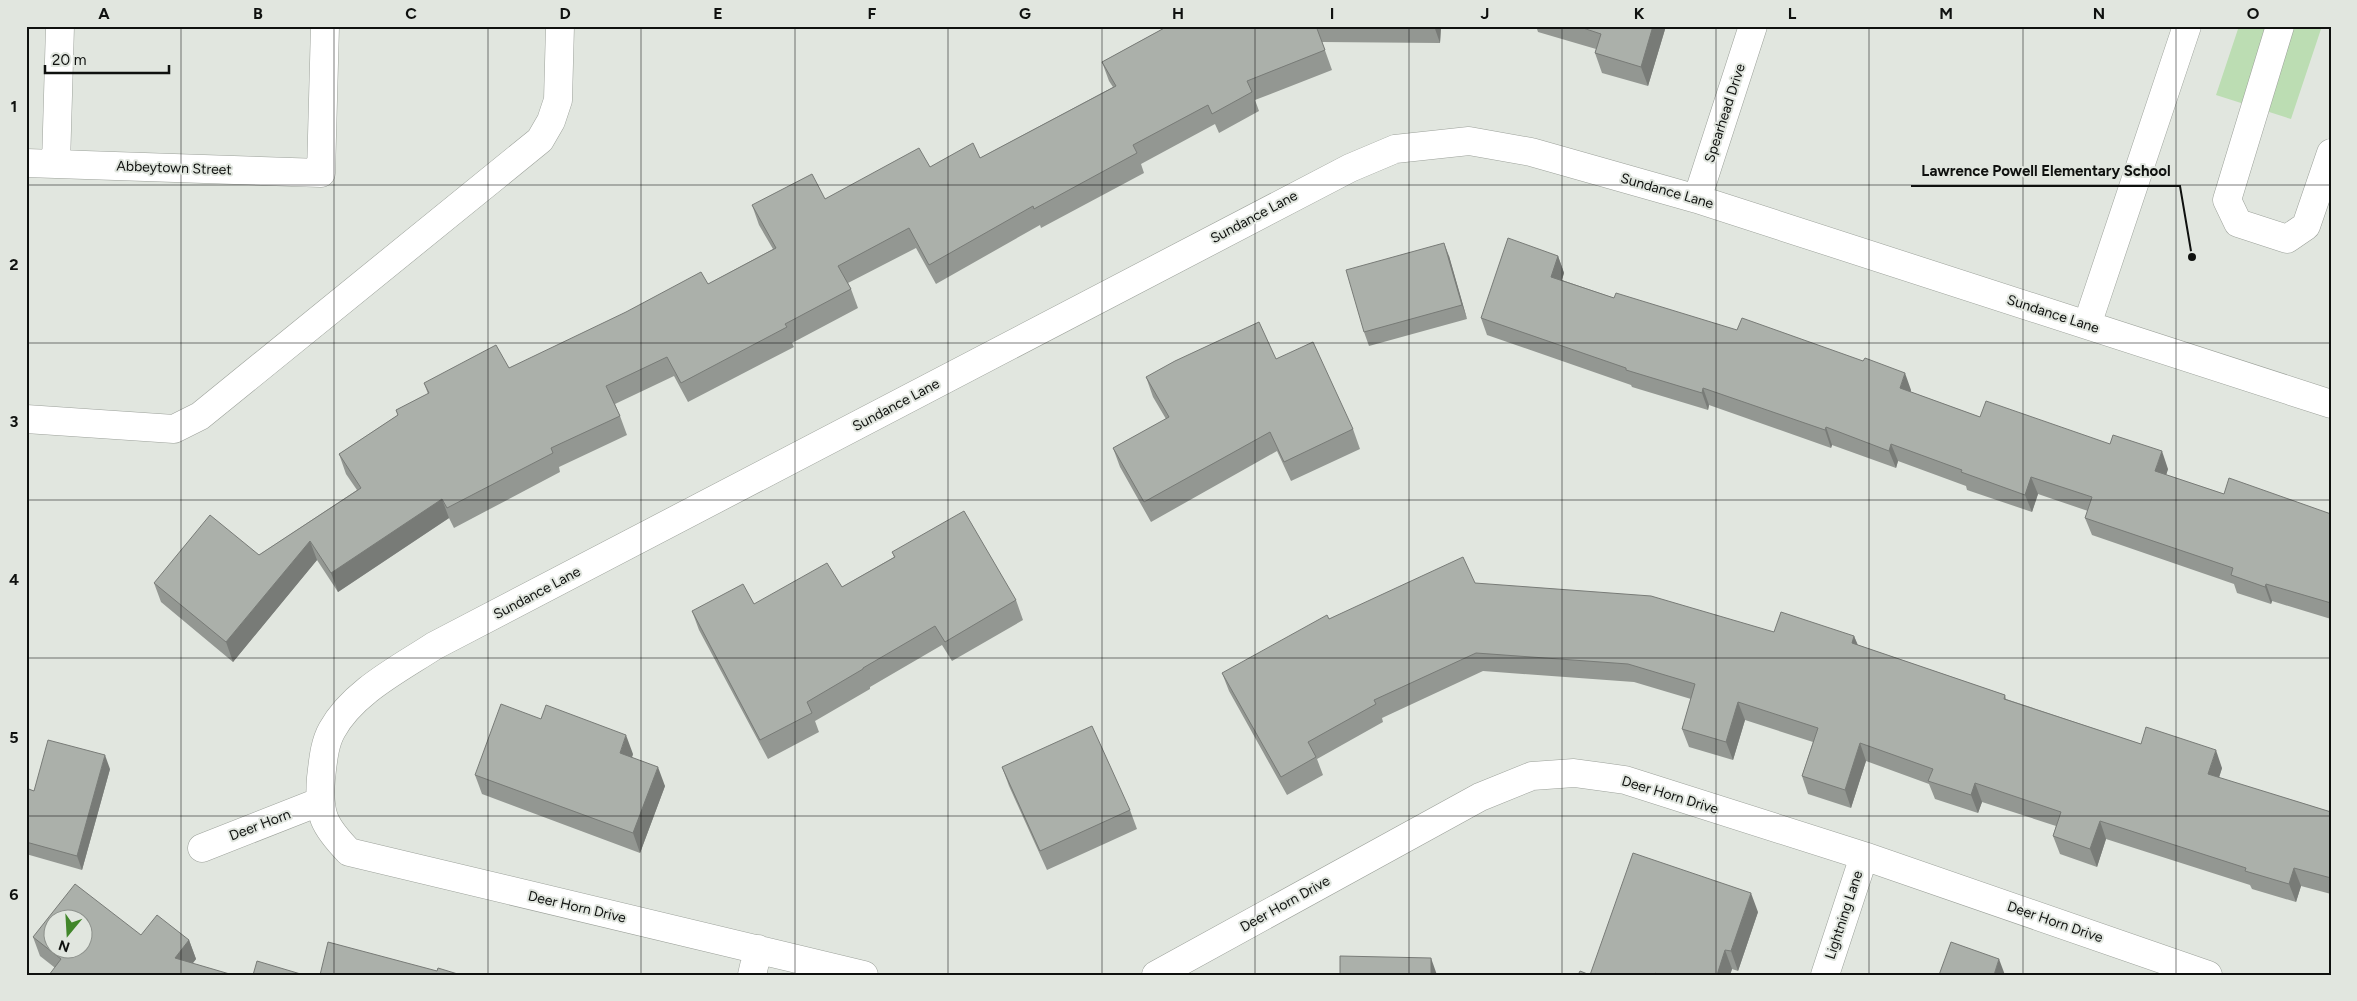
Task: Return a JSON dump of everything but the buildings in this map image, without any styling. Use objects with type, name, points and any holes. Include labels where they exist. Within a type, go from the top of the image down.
[{"type":"street","points":[[56,164],[60,26]]},
{"type":"street","name":"Abbeytown Street","points":[[26,163],[322,173],[325,26]]},
{"type":"street","points":[[26,419],[174,428],[200,416],[540,140],[551,121],[558,100],[560,26]]},
{"type":"street","name":"Spearhead Drive","points":[[1697,199],[1753,26]]},
{"type":"street","points":[[2087,325],[2187,26]]},
{"type":"street","points":[[2280,26],[2228,200],[2238,222],[2287,239],[2306,226],[2331,153]]},
{"type":"street","name":"Sundance Lane","points":[[319,802],[323,757],[332,730],[354,702],[387,676],[434,646],[1350,168],[1396,149],[1469,141],[1530,152],[1697,199],[2331,404]]},
{"type":"street","name":"Deer Horn Drive","points":[[1156,975],[1480,797],[1532,776],[1574,773],[1625,780],[1864,856],[2208,975]]},
{"type":"street","name":"Deer Horn","points":[[202,848],[319,802]]},
{"type":"street","name":"Deer Horn Drive","points":[[319,802],[329,831],[349,852],[755,962],[864,975]]},
{"type":"street","name":"Lightning Lane","points":[[1825,975],[1864,856]]},
{"type":"green space","points":[[2239,26],[2322,26],[2291,119],[2216,95]]},
{"type":"place","name":"Lawrence Powell Elementary School","points":[[2192,257]]}]
